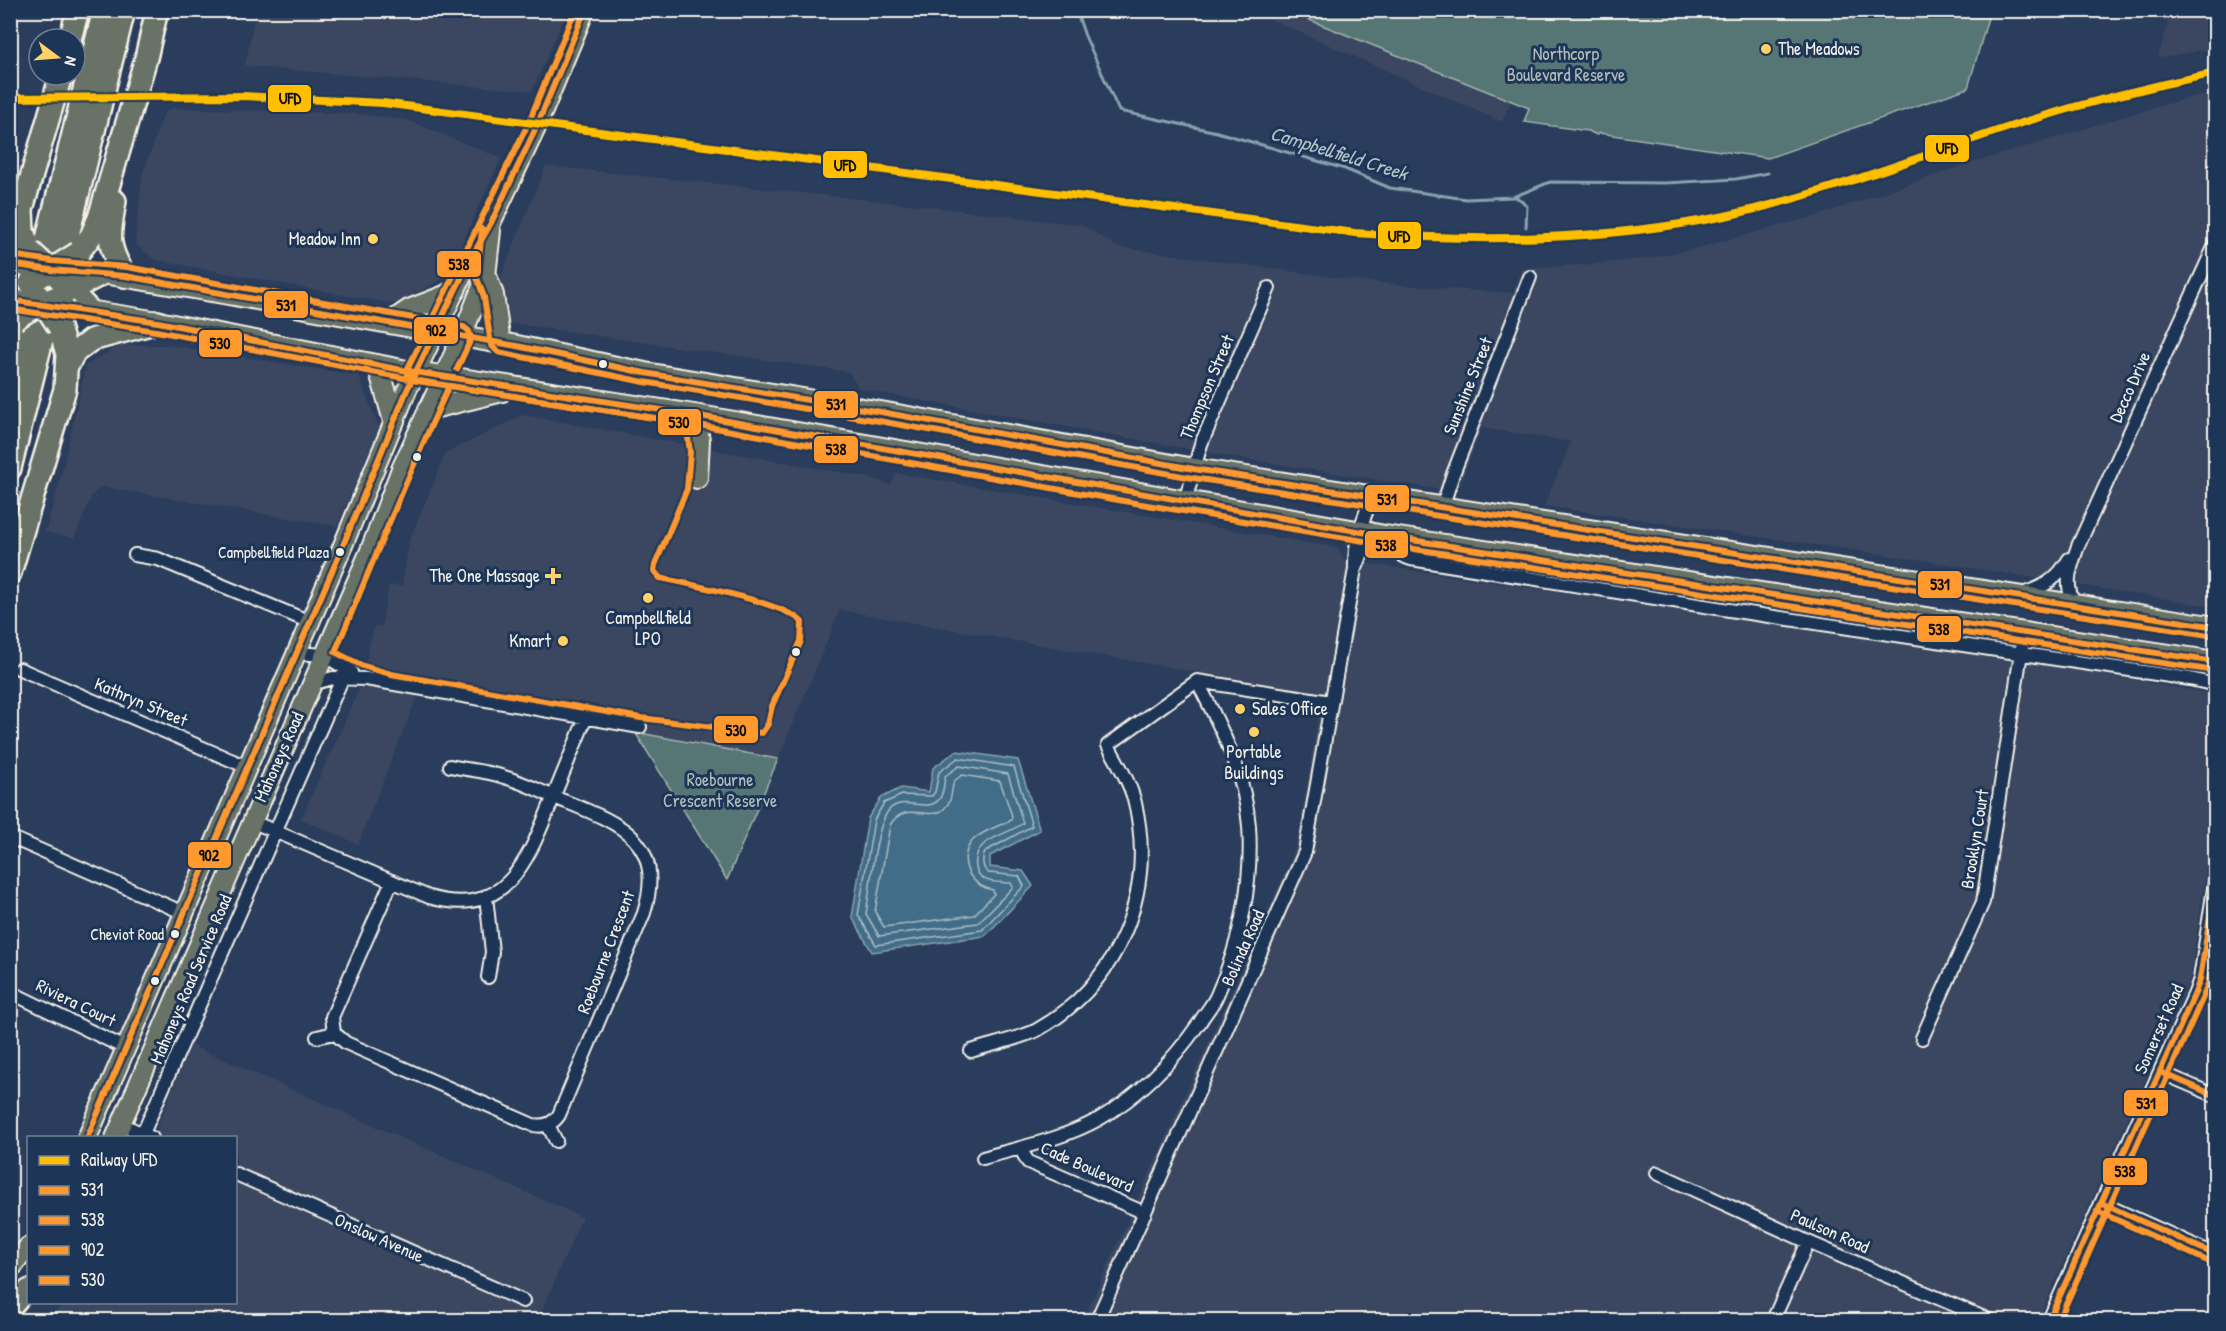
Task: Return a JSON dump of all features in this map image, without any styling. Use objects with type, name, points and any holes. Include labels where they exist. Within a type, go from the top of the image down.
[{"type":"highway","points":[[73,27],[78,10]]},
{"type":"highway","points":[[10,468],[104,50],[104,10]]},
{"type":"highway","points":[[10,387],[104,50],[124,10]]},
{"type":"highway","points":[[10,573],[65,388],[68,365],[65,341],[72,281],[99,218],[131,112],[157,10]]},
{"type":"highway","points":[[19,279],[24,235],[16,227],[57,87]]},
{"type":"highway","points":[[125,276],[114,258],[110,237],[131,112]]},
{"type":"highway","points":[[51,270],[72,281]]},
{"type":"highway","points":[[19,279],[51,270],[72,281],[90,311],[444,377],[693,415],[1363,532],[2216,662]]},
{"type":"highway","points":[[10,323],[26,311],[43,304],[72,281],[102,274],[125,276],[500,343],[645,373],[881,412],[1194,469],[2216,627]]},
{"type":"highway","points":[[486,276],[492,295],[500,343]]},
{"type":"highway","points":[[19,279],[43,304]]},
{"type":"highway","points":[[390,323],[409,310],[455,290]]},
{"type":"highway","points":[[68,365],[74,353],[91,340],[158,322]]},
{"type":"highway","points":[[378,365],[394,421]]},
{"type":"highway","points":[[429,409],[516,388]]},
{"type":"highway","points":[[693,415],[699,441],[698,478]]},
{"type":"main road","name":"Mahoneys Road","points":[[87,1136],[380,460],[394,421],[435,331],[491,223],[539,120],[585,10]]},
{"type":"main road","name":"Mahoneys Road","points":[[118,1131],[369,553],[401,469],[462,336],[486,276],[491,223]]},
{"type":"main road","points":[[380,460],[401,469]]},
{"type":"main road","points":[[97,1114],[118,1131]]},
{"type":"main road","points":[[10,1270],[27,1248]]},
{"type":"main road","points":[[10,1310],[27,1289]]},
{"type":"street","name":"Decco Drive","points":[[2074,605],[2067,578],[2078,546],[2216,243]]},
{"type":"street","name":"Sunshine Street","points":[[1442,508],[1447,488],[1530,278]]},
{"type":"street","name":"Thompson Street","points":[[1185,502],[1201,444],[1269,288]]},
{"type":"street","name":"Bolinda Road","points":[[1098,1320],[1305,852],[1355,569],[1362,555],[1363,532],[1372,497]]},
{"type":"street","points":[[1389,536],[1398,554],[1411,559],[2216,684]]},
{"type":"street","name":"Decco Drive","points":[[2016,596],[2040,589],[2056,578],[2078,546]]},
{"type":"street","points":[[135,555],[159,559],[310,622]]},
{"type":"street","points":[[1702,606],[1706,585]]},
{"type":"street","name":"Brooklyn Court","points":[[1922,1038],[1983,902],[2024,633]]},
{"type":"street","points":[[297,653],[324,655],[344,674]]},
{"type":"street","points":[[2190,679],[2208,674],[2216,668]]},
{"type":"street","name":"Kathryn Street","points":[[20,669],[247,767]]},
{"type":"street","points":[[311,684],[344,674],[640,728]]},
{"type":"street","name":"Mahoneys Road Service Road","points":[[145,1136],[344,674]]},
{"type":"street","points":[[971,1051],[1034,1031],[1063,1012],[1095,983],[1114,957],[1127,928],[1139,883],[1140,831],[1135,801],[1129,784],[1108,745],[1197,681],[1331,702]]},
{"type":"street","name":"Cade Boulevard","points":[[983,1158],[1049,1141],[1098,1119],[1130,1099],[1167,1066],[1216,997],[1237,941],[1247,888],[1249,826],[1242,785],[1226,738],[1197,681]]},
{"type":"street","points":[[251,821],[429,897],[446,901],[471,901],[486,896],[512,880],[524,864],[586,717]]},
{"type":"street","name":"Roebourne Crescent","points":[[450,766],[507,777],[610,820],[632,836],[648,864],[650,887],[644,913],[559,1115],[548,1125]]},
{"type":"street","points":[[10,837],[184,913]]},
{"type":"street","name":"Somerset Road","points":[[2049,1320],[2200,980],[2216,875]]},
{"type":"street","points":[[392,881],[332,1017],[334,1033],[346,1043],[523,1120],[538,1126],[548,1125],[555,1141]]},
{"type":"street","points":[[486,896],[492,952],[488,977]]},
{"type":"street","name":"Riviera Court","points":[[10,992],[125,1048]]},
{"type":"street","points":[[317,1037],[334,1033]]},
{"type":"street","points":[[2160,1072],[2216,1096]]},
{"type":"street","points":[[118,1131],[145,1136]]},
{"type":"street","name":"Cade Boulevard","points":[[1020,1148],[1028,1162],[1145,1213]]},
{"type":"street","name":"Paulson Road","points":[[1657,1173],[1808,1242],[1989,1320]]},
{"type":"street","name":"Onslow Avenue","points":[[237,1174],[523,1301]]},
{"type":"street","points":[[2101,1203],[2216,1255]]},
{"type":"street","points":[[1773,1320],[1808,1242]]},
{"type":"shaded area","points":[[256,10],[567,11],[532,91],[245,66]]},
{"type":"shaded area","points":[[1252,11],[1547,11],[1502,122]]},
{"type":"shaded area","points":[[2171,11],[2215,11],[2215,48],[2158,58]]},
{"type":"shaded area","points":[[2215,94],[2215,607],[1922,560],[1544,506],[1571,442],[1482,428],[1457,492],[1237,458],[860,389],[848,372],[509,323],[501,276],[546,166],[908,204],[1082,225],[1118,247],[1361,281],[1513,293],[1523,269],[1650,258],[1698,248],[1816,216],[1947,171],[2119,118],[2188,98]]},
{"type":"shaded area","points":[[172,108],[358,114],[407,120],[501,158],[447,276],[398,304],[155,260],[135,244],[142,176],[164,113]]},
{"type":"shaded area","points":[[120,345],[169,345],[359,376],[379,428],[337,526],[101,487],[92,496],[74,538],[45,532],[60,480],[86,365]]},
{"type":"shaded area","points":[[523,415],[871,478],[891,485],[896,473],[1338,548],[1344,560],[2020,661],[2215,694],[2215,809],[2190,979],[2038,1320],[1083,1320],[1290,862],[1298,838],[1322,694],[840,610],[778,759],[635,732],[425,683],[363,672],[374,626],[381,627],[389,585],[402,586],[409,541],[446,453]]},
{"type":"shaded area","points":[[359,683],[418,694],[358,844],[301,819],[360,687]]},
{"type":"shaded area","points":[[191,1045],[582,1217],[538,1320],[48,1320],[63,1304],[237,1304],[237,1136],[153,1136]]},
{"type":"green space","name":"The Meadows","points":[[1287,11],[1990,11],[1968,88],[1768,158],[1599,133],[1597,135],[1588,131],[1524,122],[1529,108]]},
{"type":"green space","name":"Roebourne Crescent Reserve","points":[[635,732],[778,759],[727,880]]},
{"type":"water","points":[[956,751],[1018,760],[1040,830],[990,856],[990,867],[1023,871],[1033,886],[985,936],[872,952],[852,917],[868,818],[881,798],[901,788],[929,792],[933,768]]},
{"type":"waterway","name":"Campbellfield Creek","points":[[1076,10],[1085,36],[1119,111],[1217,132],[1345,169],[1390,188],[1466,199],[1513,197],[1550,182],[1666,183],[1736,179],[1768,173]]},
{"type":"waterway","points":[[1515,197],[1527,206],[1526,227]]},
{"type":"rail line","name":"UFD","points":[[10,98],[243,96],[383,103],[1355,233],[1494,238],[1587,235],[1725,216],[1828,188],[2078,106],[2216,73]]},
{"type":"transit line","name":"538","points":[[575,10],[528,124],[408,368],[408,375],[412,380],[693,424],[1135,503],[1388,545],[2215,671]]},
{"type":"transit line","name":"902","points":[[88,1136],[339,555],[407,390],[536,128],[585,10]]},
{"type":"transit line","name":"538","points":[[482,229],[477,278],[484,297],[491,345],[498,352],[644,382],[879,421],[1193,478],[2215,636]]},
{"type":"transit line","name":"530","points":[[11,255],[127,267],[464,327],[469,331],[471,339],[457,369]]},
{"type":"transit line","name":"531","points":[[10,264],[125,276],[517,346],[645,373],[881,412],[1194,469],[2216,627]]},
{"type":"transit line","name":"531","points":[[10,300],[158,322],[402,370],[694,415],[1385,536],[2216,662]]},
{"type":"transit line","name":"530","points":[[10,309],[156,331],[430,383]]},
{"type":"transit line","name":"530","points":[[449,386],[686,423],[690,452],[687,489],[654,571],[660,578],[757,601],[777,608],[802,622],[801,641],[772,706],[768,724],[762,733],[641,718],[391,674],[363,666],[335,652],[449,386]]},
{"type":"transit line","name":"531","points":[[2049,1320],[2195,993],[2200,979],[2216,878]]},
{"type":"transit line","name":"538","points":[[2059,1320],[2203,997],[2209,981],[2216,937]]},
{"type":"transit line","name":"531","points":[[2160,1072],[2216,1096]]},
{"type":"transit line","name":"531","points":[[2101,1203],[2216,1255]]},
{"type":"transit line","name":"538","points":[[2097,1211],[2212,1263]]},
{"type":"place","name":"The Meadows","points":[[1766,49]]},
{"type":"place","name":"Meadow Inn","points":[[373,239]]},
{"type":"place","name":"Campbellfield Plaza","points":[[340,552]]},
{"type":"place","name":"The One Massage","points":[[553,576]]},
{"type":"place","name":"Campbellfield LPO","points":[[648,598]]},
{"type":"place","name":"Kmart","points":[[563,641]]},
{"type":"place","name":"Sales Office","points":[[1240,709]]},
{"type":"place","name":"Portable Buildings","points":[[1254,732]]},
{"type":"place","name":"Cheviot Road","points":[[175,934]]},
{"type":"park label","name":"Northcorp Boulevard Reserve","points":[[1566,64]]}]
